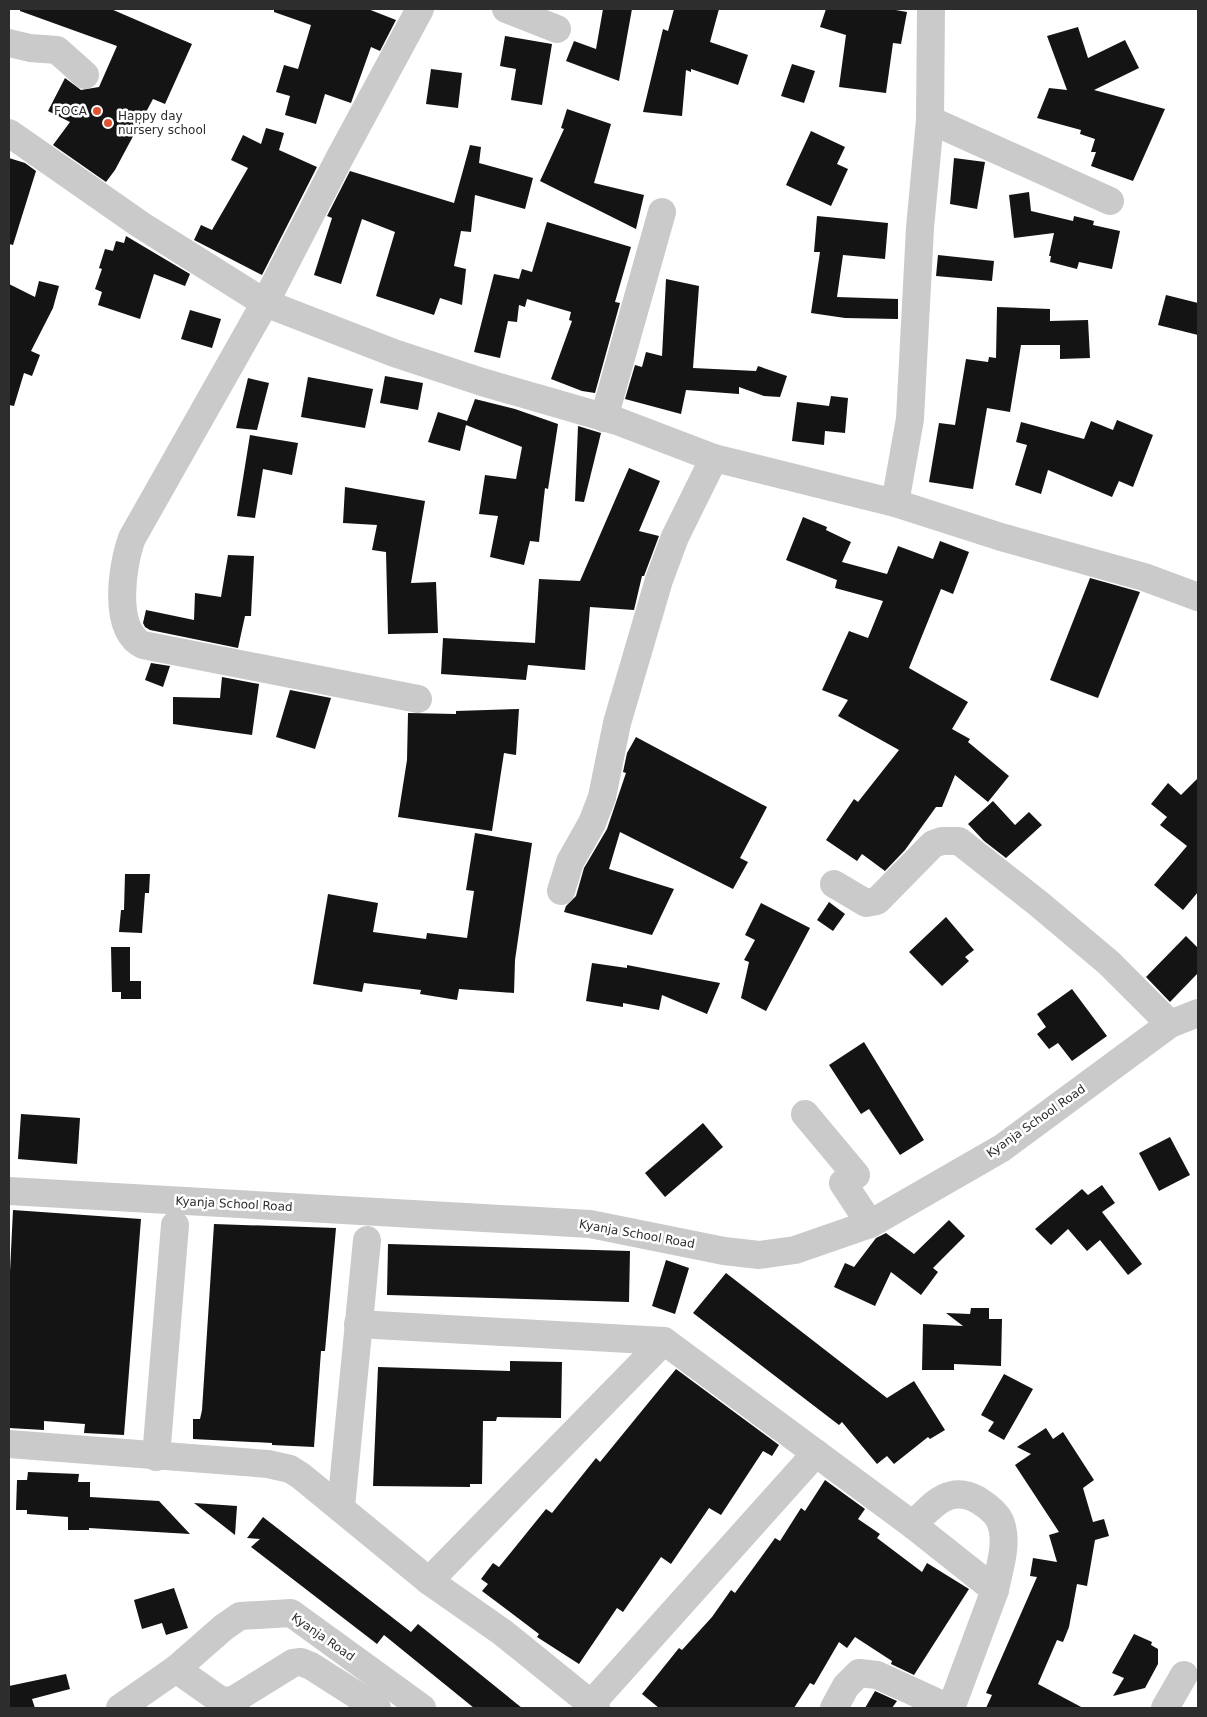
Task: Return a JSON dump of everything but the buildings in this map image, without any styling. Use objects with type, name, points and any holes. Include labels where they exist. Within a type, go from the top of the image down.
[{"type":"street","points":[[418,699],[143,646],[134,641],[128,632],[124,615],[123,581],[126,553],[132,538],[265,303],[338,159],[420,9]]},
{"type":"street","points":[[506,9],[557,28]]},
{"type":"street","points":[[894,503],[910,419],[920,228],[930,120],[931,9]]},
{"type":"street","points":[[9,42],[30,48],[57,50],[85,75]]},
{"type":"street","points":[[930,120],[1110,200]]},
{"type":"street","points":[[9,133],[141,225],[265,303],[394,353],[482,382],[604,418],[714,458],[894,503],[1010,540],[1144,577],[1198,597]]},
{"type":"street","points":[[604,418],[662,212]]},
{"type":"street","points":[[561,891],[570,862],[592,823],[602,797],[617,723],[659,580],[675,537],[714,458]]},
{"type":"street","points":[[834,884],[866,903],[877,901],[934,844],[951,840],[959,842],[1026,893],[1109,964],[1170,1024]]},
{"type":"street","name":"Kyanja School Road","points":[[9,1191],[590,1224],[724,1251],[759,1255],[795,1250],[870,1224],[1002,1148],[1170,1024],[1198,1013]]},
{"type":"street","points":[[805,1114],[856,1174],[843,1183],[870,1224]]},
{"type":"street","points":[[156,1457],[175,1225]]},
{"type":"street","points":[[341,1507],[367,1240]]},
{"type":"street","points":[[358,1324],[664,1341],[913,1525],[995,1590]]},
{"type":"street","points":[[429,1581],[664,1341]]},
{"type":"street","points":[[9,1444],[156,1457],[268,1464],[290,1469],[341,1507],[429,1581],[502,1632],[594,1706],[816,1453]]},
{"type":"street","points":[[834,1708],[846,1686],[859,1673],[877,1674],[950,1708],[995,1590],[1003,1549],[1000,1522],[987,1505],[972,1496],[953,1493],[936,1501],[913,1525]]},
{"type":"street","name":"Kyanja Road","points":[[120,1708],[176,1669],[224,1627],[240,1616],[291,1613],[422,1708]]},
{"type":"street","points":[[176,1669],[220,1700],[232,1701],[293,1663],[301,1662],[311,1666],[377,1708]]},
{"type":"street","points":[[1165,1708],[1184,1675]]},
{"type":"place","name":"FOCA","points":[[97,111]]},
{"type":"place","name":"Happy day nursery school","points":[[108,123]]}]
